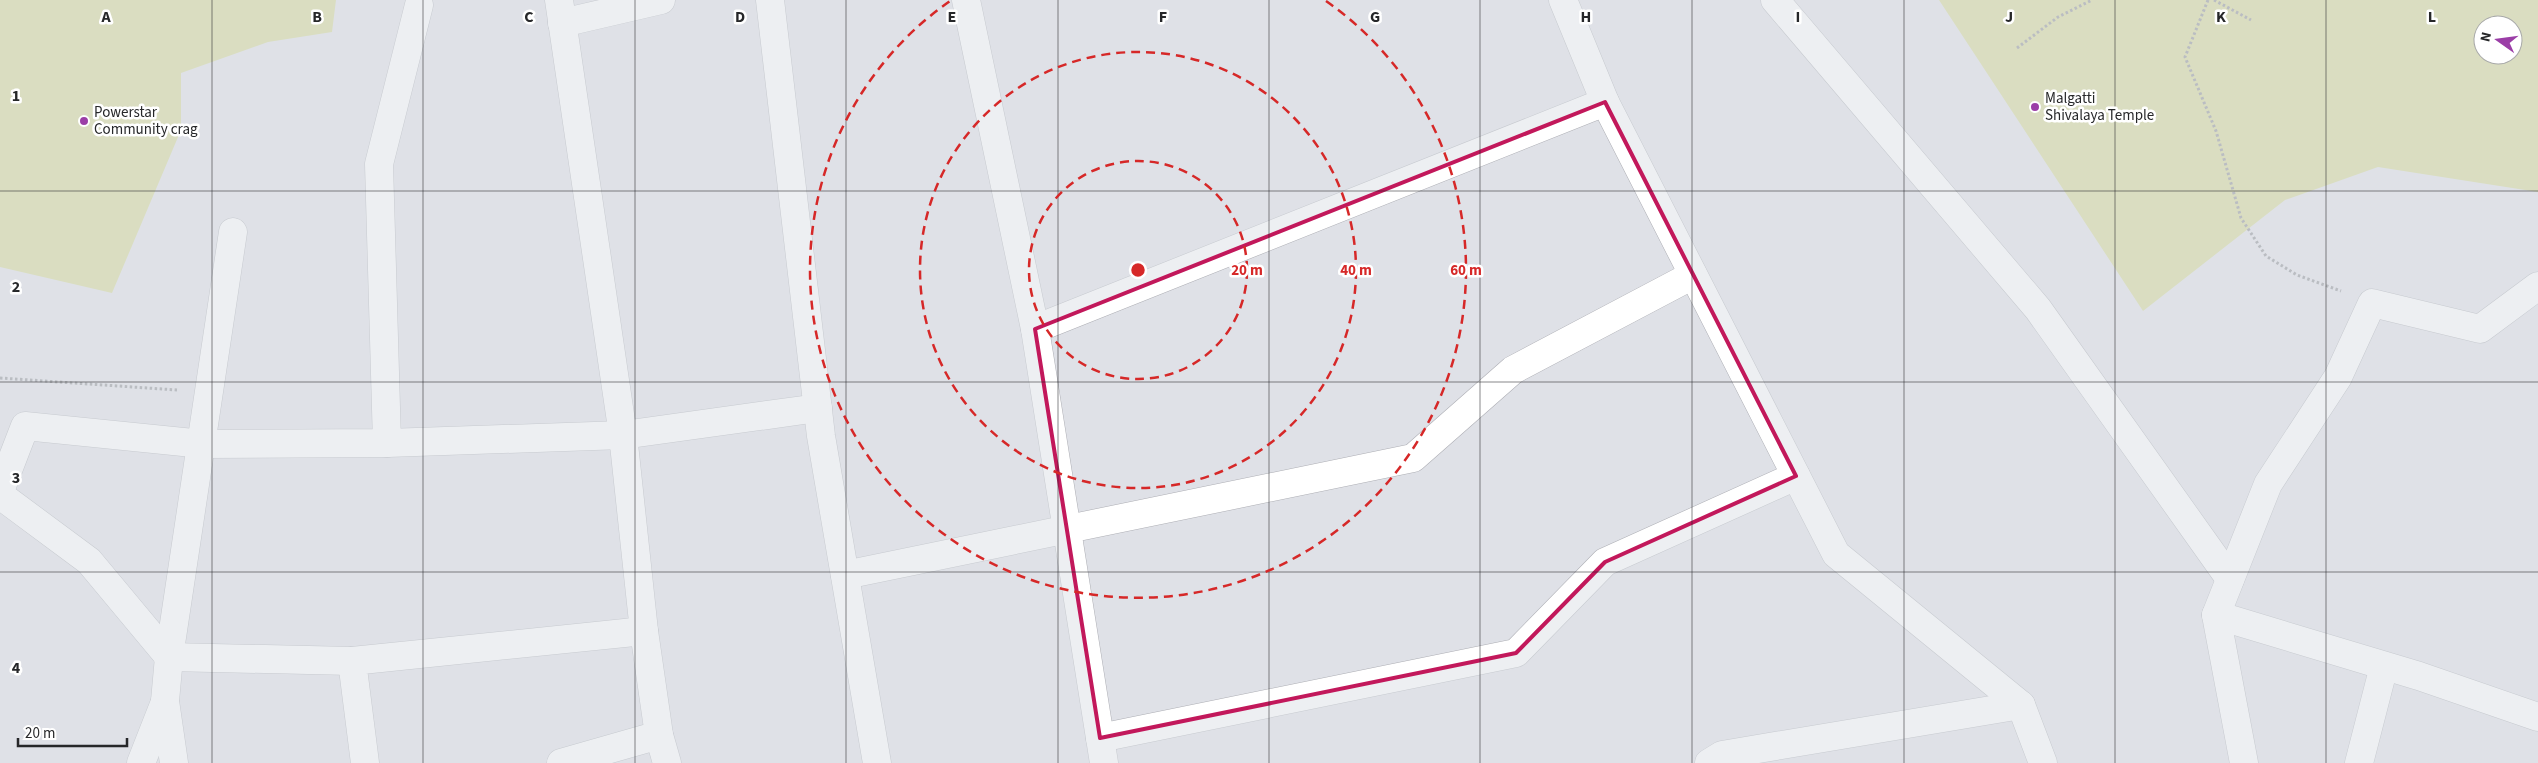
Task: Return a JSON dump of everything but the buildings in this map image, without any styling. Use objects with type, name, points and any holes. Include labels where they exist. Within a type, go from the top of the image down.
[{"type":"street","points":[[661,0],[560,12],[623,435],[644,631],[659,735],[667,763]]},
{"type":"street","points":[[770,0],[818,408],[877,763]]},
{"type":"street","points":[[966,0],[1036,329],[1102,751],[1516,654],[1605,562],[1796,476]]},
{"type":"street","points":[[1564,0],[1605,102],[1836,554],[2021,705],[2042,763]]},
{"type":"street","points":[[1775,0],[2038,309],[2230,579]]},
{"type":"street","points":[[387,443],[379,164],[419,5]]},
{"type":"street","points":[[1036,329],[1605,102]]},
{"type":"street","points":[[174,763],[165,701],[169,657],[203,444],[233,232]]},
{"type":"street","points":[[845,575],[1413,458],[1514,370],[1693,274]]},
{"type":"street","points":[[2244,763],[2216,615],[2268,484],[2338,377],[2372,303],[2480,329],[2538,286]]},
{"type":"street","points":[[644,631],[352,661],[169,657],[90,561],[0,493],[25,426],[203,444],[387,443],[623,435],[818,408]]},
{"type":"street","points":[[2216,615],[2384,666],[2538,717]]},
{"type":"street","points":[[352,661],[365,763]]},
{"type":"street","points":[[2359,763],[2384,666]]},
{"type":"street","points":[[141,763],[165,701]]},
{"type":"street","points":[[1708,763],[1722,755],[2021,705]]},
{"type":"street","points":[[561,763],[659,735]]},
{"type":"path","points":[[2017,48],[2058,17],[2092,0]]},
{"type":"path","points":[[2208,0],[2185,57],[2216,131],[2241,218],[2266,256],[2296,275],[2372,303]]},
{"type":"path","points":[[2214,0],[2251,20]]},
{"type":"path","points":[[0,378],[210,392]]},
{"type":"highlighted area","points":[[1605,102],[1796,476],[1605,562],[1516,653],[1100,738],[1035,329]]},
{"type":"green space","name":"Powerstar Community crag","points":[[0,0],[336,0],[332,32],[268,42],[181,73],[181,130],[112,293],[0,267]]},
{"type":"green space","points":[[1939,0],[2538,0],[2538,192],[2378,167],[2285,200],[2143,311]]},
{"type":"place","name":"Malgatti Shivalaya Temple","points":[[2035,107]]},
{"type":"place","name":"Powerstar Community crag","points":[[84,121]]}]
